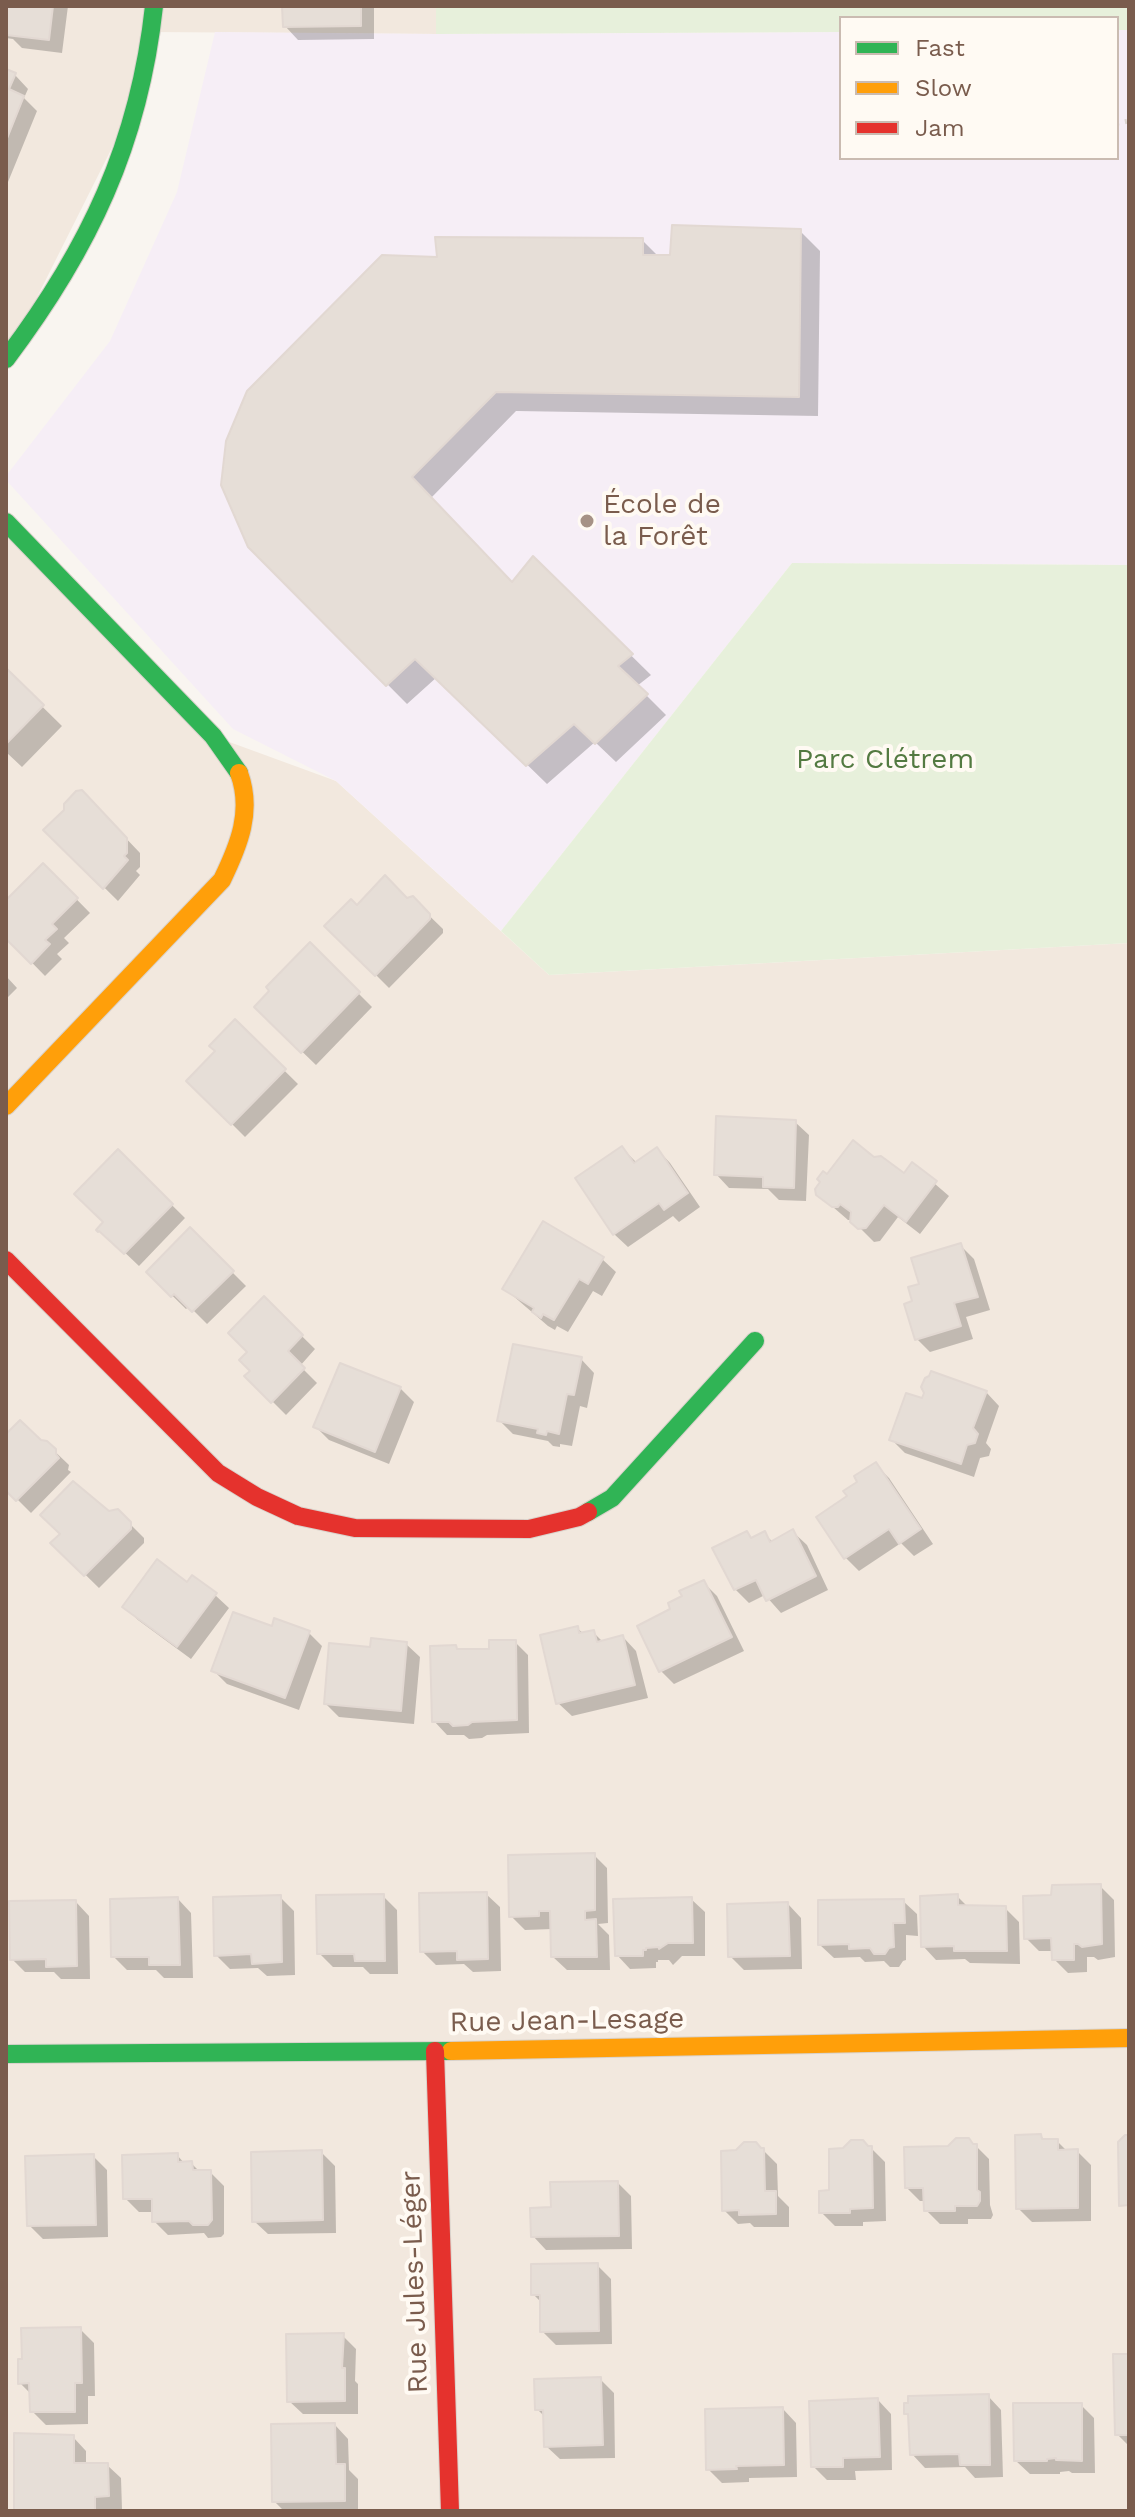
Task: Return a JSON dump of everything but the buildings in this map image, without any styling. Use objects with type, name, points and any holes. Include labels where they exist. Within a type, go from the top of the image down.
[{"type":"street","points":[[6,359],[33,325],[74,258],[124,146],[141,90],[154,6]]},
{"type":"street","points":[[6,522],[213,736],[239,772],[246,806],[240,844],[222,880],[6,1106]]},
{"type":"street","points":[[6,1260],[218,1473],[257,1497],[298,1516],[355,1528],[529,1529],[579,1517],[612,1498],[755,1341]]},
{"type":"street","name":"Rue Jean-Lesage","points":[[6,2054],[435,2051],[1129,2038]]},
{"type":"street","name":"Rue Jules-Léger","points":[[435,2051],[450,2511]]},
{"type":"shaded area","points":[[6,6],[436,6],[436,34],[151,32],[141,90],[6,359]]},
{"type":"shaded area","name":"École de la Forêt","points":[[1119,30],[1129,30],[1129,565],[792,563],[501,931],[336,781],[233,729],[6,480],[110,341],[177,192],[215,32],[839,32],[839,160],[1119,160]]},
{"type":"shaded area","points":[[6,522],[213,736],[336,781],[549,975],[1129,943],[1129,2511],[6,2511]]},
{"type":"green space","points":[[436,6],[1129,6],[1129,30],[1119,30],[1119,16],[839,16],[839,32],[436,34]]},
{"type":"green space","name":"Parc Clétrem","points":[[792,563],[1129,565],[1129,943],[549,975],[501,931]]},
{"type":"traffic: fast","points":[[6,359],[62,277],[106,193],[136,104],[154,6]]},
{"type":"traffic: fast","points":[[6,522],[213,736],[239,773]]},
{"type":"traffic: fast","points":[[588,1512],[612,1498],[755,1341]]},
{"type":"traffic: fast","points":[[6,2054],[451,2051]]},
{"type":"traffic: slow","points":[[6,1106],[222,880],[242,828],[245,801],[239,773]]},
{"type":"traffic: slow","points":[[451,2051],[1129,2038]]},
{"type":"traffic: jam","points":[[6,1260],[218,1473],[257,1497],[298,1516],[355,1528],[529,1529],[588,1512]]},
{"type":"traffic: jam","points":[[435,2051],[450,2511]]},
{"type":"place","name":"École de la Forêt","points":[[587,521]]}]
